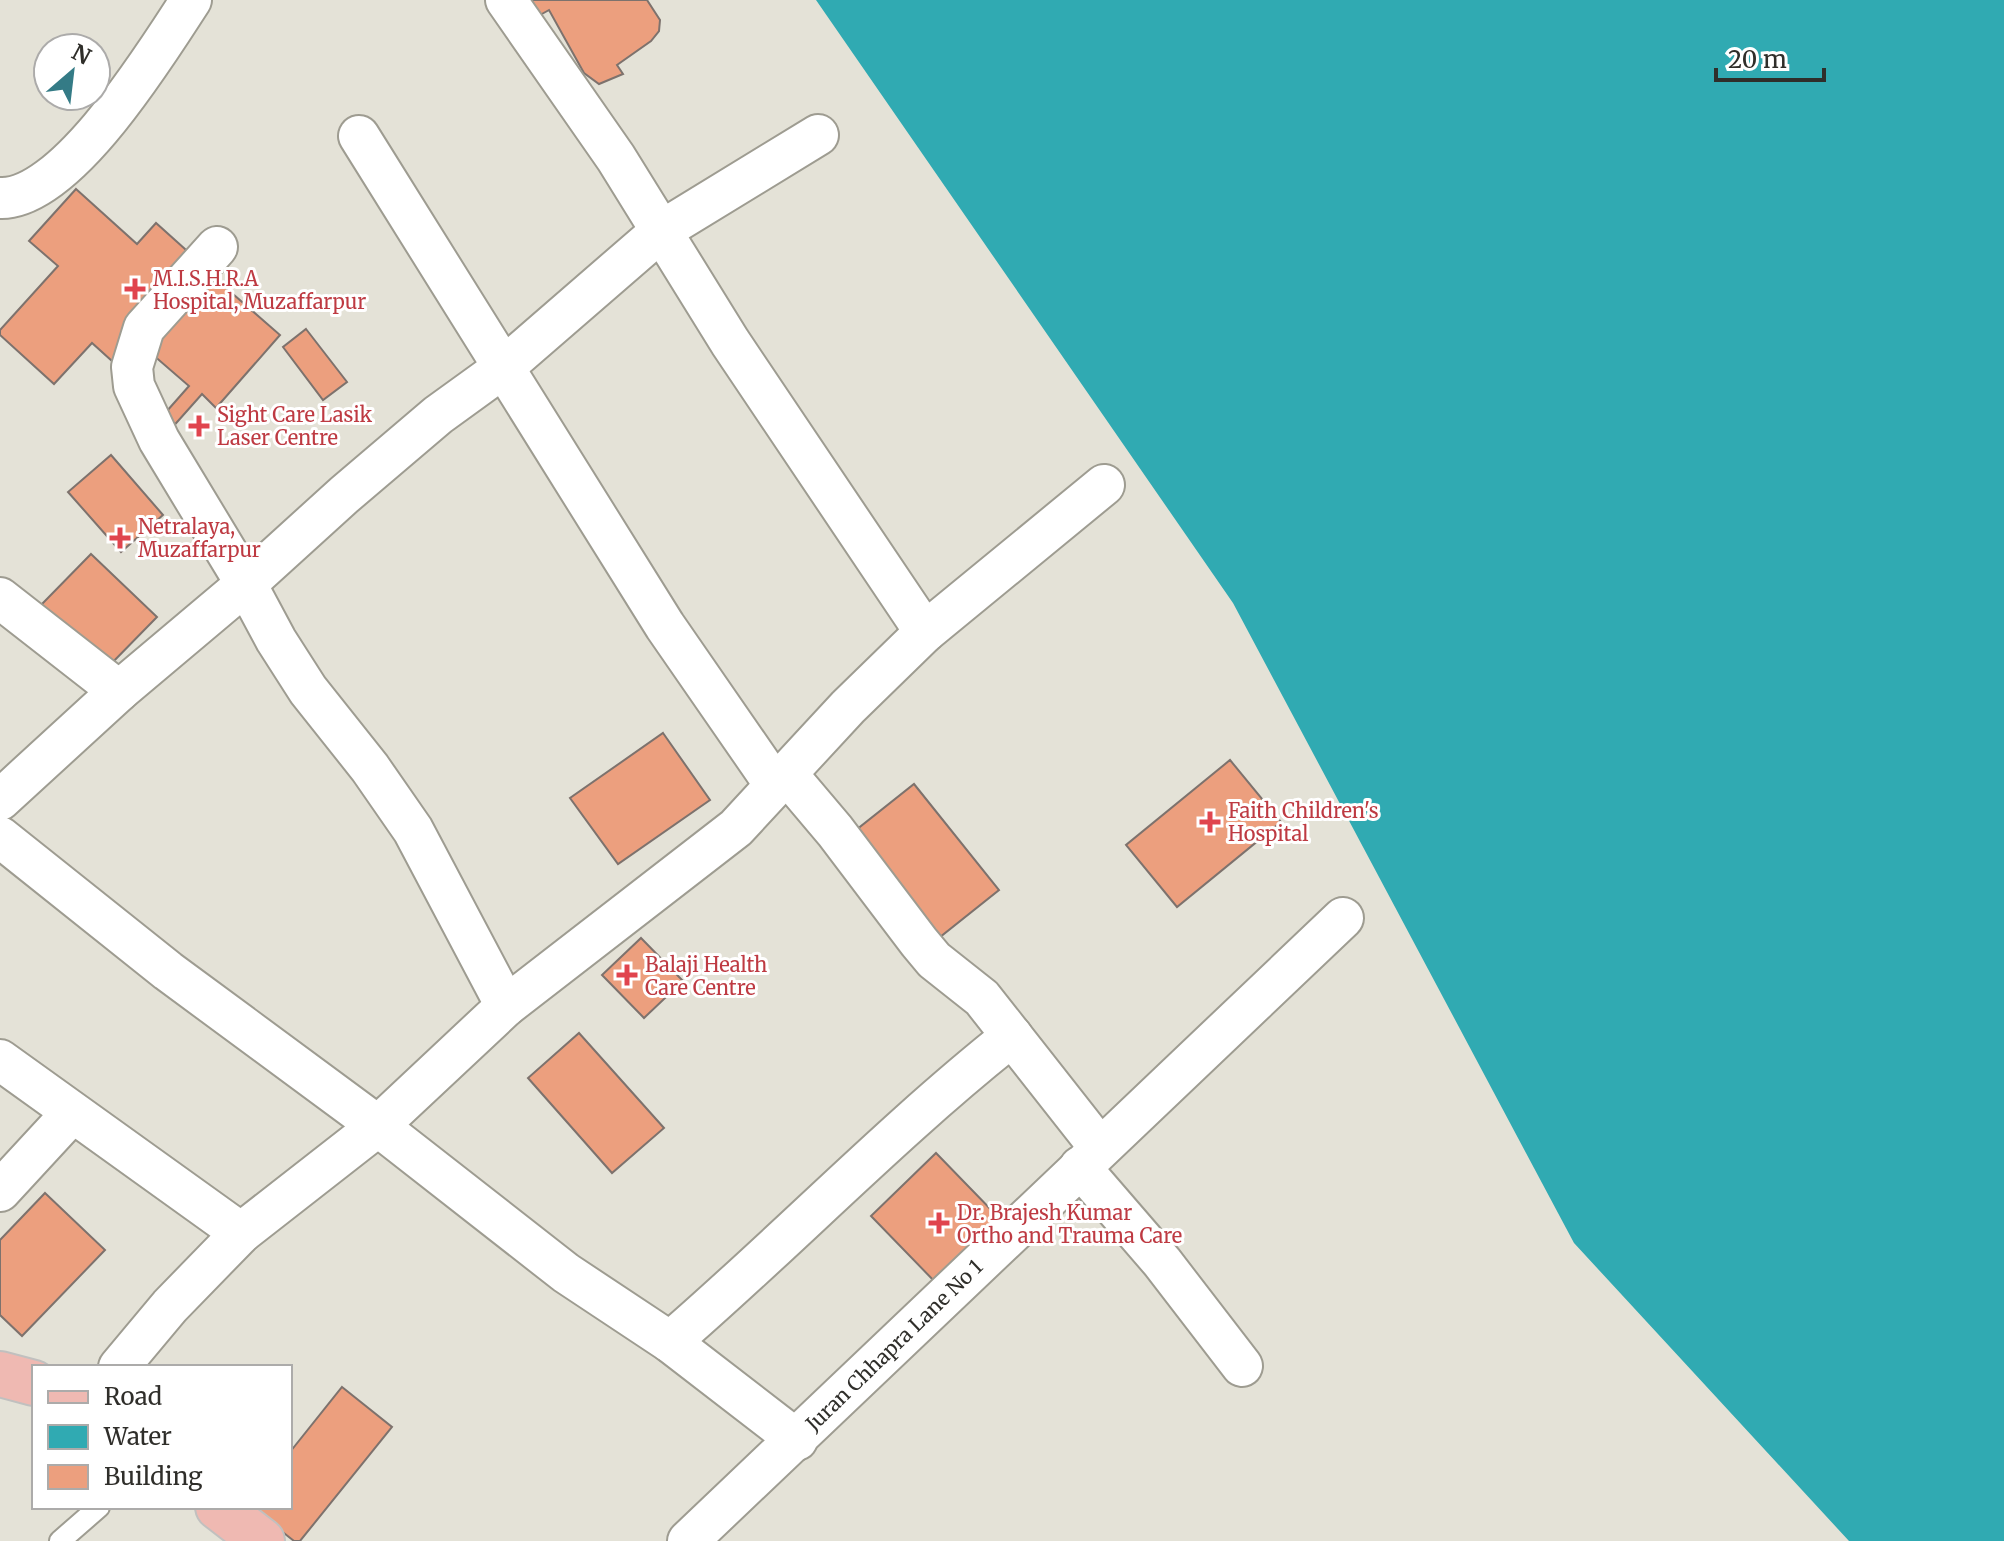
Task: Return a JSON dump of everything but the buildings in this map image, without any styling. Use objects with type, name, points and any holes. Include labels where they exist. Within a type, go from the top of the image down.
[{"type":"main road","points":[[0,1374],[32,1382]]},
{"type":"main road","points":[[221,1509],[262,1541]]},
{"type":"street","points":[[0,198],[28,194],[70,162],[131,88],[191,0]]},
{"type":"street","points":[[506,0],[616,158],[730,342],[925,632]]},
{"type":"street","points":[[0,800],[119,691],[438,415],[503,368],[661,231],[818,135]]},
{"type":"street","points":[[359,136],[665,626],[781,779],[835,831],[934,960],[982,998],[1012,1036],[1090,1158],[1162,1262],[1242,1366]]},
{"type":"street","points":[[217,247],[144,328],[132,367],[134,386],[159,440],[276,640],[308,690],[370,768],[413,830],[506,1006]]},
{"type":"street","points":[[121,1365],[170,1306],[241,1233],[378,1126],[506,1006],[736,828],[848,707],[925,632],[1104,485]]},
{"type":"street","points":[[0,598],[119,691]]},
{"type":"street","points":[[0,837],[168,971],[378,1126],[566,1273],[670,1342],[797,1440]]},
{"type":"street","name":"Juran Chhapra Lane No 1","points":[[688,1541],[1343,918]]},
{"type":"street","points":[[670,1342],[893,1135],[1012,1036]]},
{"type":"street","points":[[0,1060],[241,1233]]},
{"type":"street","points":[[0,1191],[72,1113]]},
{"type":"lane","points":[[60,1541],[97,1509]]},
{"type":"water","points":[[816,0],[2004,0],[2004,1541],[1849,1541],[1574,1243],[1233,603]]},
{"type":"place","name":"M.I.S.H.R.A Hospital, Muzaffarpur","points":[[135,289]]},
{"type":"place","name":"Sight Care Lasik Laser Centre","points":[[199,426]]},
{"type":"place","name":"Netralaya, Muzaffarpur","points":[[120,538]]},
{"type":"place","name":"Faith Children's Hospital","points":[[1210,822]]},
{"type":"place","name":"Balaji Health Care Centre","points":[[627,975]]},
{"type":"place","name":"Dr. Brajesh Kumar Ortho and Trauma Care","points":[[939,1223]]}]
